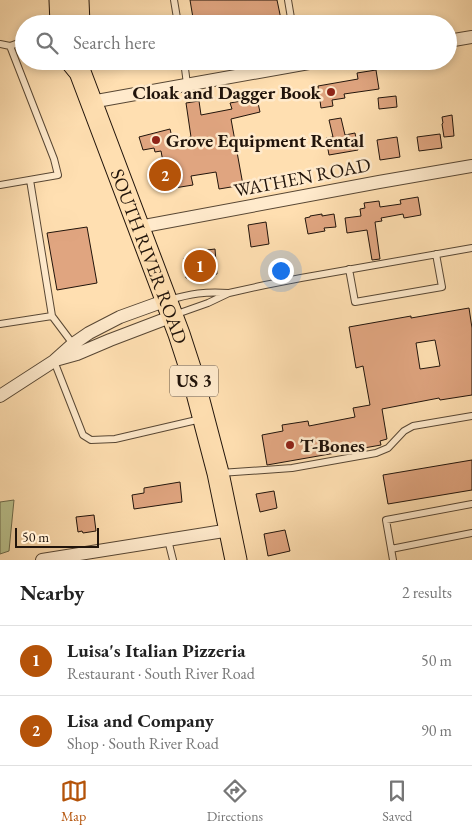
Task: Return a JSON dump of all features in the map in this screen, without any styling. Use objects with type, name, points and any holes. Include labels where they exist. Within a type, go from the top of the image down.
[{"type":"main road","points":[[48,0],[53,9],[60,15]]},
{"type":"main road","points":[[66,15],[78,0]]},
{"type":"main road","name":"SOUTH RIVER ROAD","points":[[79,70],[170,308],[192,374],[218,474],[236,560]]},
{"type":"street","points":[[457,40],[472,37]]},
{"type":"street","points":[[91,102],[262,70]]},
{"type":"street","name":"WATHEN ROAD","points":[[139,227],[472,166]]},
{"type":"street","points":[[0,396],[54,361],[89,333],[120,317],[170,308]]},
{"type":"street","points":[[54,361],[77,354],[110,340],[170,308]]},
{"type":"street","points":[[42,560],[230,530]]},
{"type":"lane","points":[[174,0],[176,15]]},
{"type":"lane","points":[[288,0],[290,15]]},
{"type":"lane","points":[[0,44],[10,46],[15,44]]},
{"type":"lane","points":[[10,46],[15,59]]},
{"type":"lane","points":[[0,185],[58,175],[19,70]]},
{"type":"lane","points":[[185,70],[187,84]]},
{"type":"lane","points":[[30,180],[52,316],[73,344]]},
{"type":"lane","points":[[170,308],[201,306],[229,294],[301,278],[472,248]]},
{"type":"lane","points":[[349,269],[355,302],[442,286],[436,254]]},
{"type":"lane","points":[[170,308],[188,294],[229,294]]},
{"type":"lane","points":[[0,324],[52,316]]},
{"type":"lane","points":[[54,361],[83,435],[91,440],[115,439],[203,418]]},
{"type":"lane","points":[[218,474],[292,468],[376,453],[388,448],[404,431],[412,426],[472,416]]},
{"type":"lane","points":[[393,560],[386,520],[472,504]]},
{"type":"lane","points":[[391,549],[472,533]]},
{"type":"lane","points":[[168,540],[173,560]]},
{"type":"green space","points":[[14,500],[9,551],[0,554],[0,502]]},
{"type":"building","points":[[190,0],[277,0],[280,15],[192,15]]},
{"type":"building","points":[[376,70],[379,89],[344,94],[345,98],[332,100],[333,106],[321,108],[318,86],[358,79],[357,73]]},
{"type":"building","points":[[396,96],[397,107],[379,109],[378,98]]},
{"type":"building","points":[[199,101],[201,115],[232,109],[230,103],[249,101],[250,105],[258,103],[260,112],[231,119],[243,185],[219,189],[216,172],[191,176],[193,185],[168,189],[161,151],[155,152],[154,148],[143,150],[139,137],[170,129],[173,141],[191,137],[186,103]]},
{"type":"building","points":[[452,115],[454,136],[444,137],[442,117]]},
{"type":"building","points":[[341,118],[345,135],[355,133],[358,150],[329,155],[326,138],[333,137],[329,120]]},
{"type":"building","points":[[440,134],[442,148],[419,151],[417,137]]},
{"type":"building","points":[[397,137],[400,157],[380,160],[377,140]]},
{"type":"building","points":[[418,197],[421,215],[404,218],[403,214],[381,218],[382,221],[375,222],[380,259],[372,260],[367,230],[347,233],[345,218],[361,216],[360,209],[365,208],[364,203],[379,201],[380,207],[401,204],[400,200]]},
{"type":"building","points":[[322,214],[322,216],[334,214],[336,227],[324,228],[325,231],[308,234],[305,218]]},
{"type":"building","points":[[266,222],[269,244],[251,247],[248,225]]},
{"type":"building","points":[[87,227],[97,283],[57,290],[47,233]]},
{"type":"building","points":[[215,249],[217,274],[186,278],[184,258],[192,257],[191,252]]},
{"type":"building","points":[[469,308],[472,328],[472,395],[440,400],[439,398],[382,409],[387,439],[380,441],[381,445],[267,465],[262,435],[283,431],[282,425],[308,421],[309,426],[355,417],[353,408],[370,405],[363,366],[356,368],[349,327],[411,316],[411,318]],"holes":[[[435,340],[440,366],[420,369],[416,343]]]},
{"type":"building","points":[[472,460],[472,490],[388,504],[383,475]]},
{"type":"building","points":[[180,482],[182,502],[134,509],[132,495],[144,493],[144,488]]},
{"type":"building","points":[[274,491],[277,508],[260,512],[256,494]]},
{"type":"building","points":[[94,515],[96,531],[78,532],[76,517]]},
{"type":"building","points":[[285,530],[290,551],[268,556],[264,534]]},
{"type":"place","name":"Cloak and Dagger Book","points":[[331,92]]},
{"type":"place","name":"Grove Equipment Rental","points":[[156,140]]},
{"type":"place","name":"Lisa and Company","points":[[165,175]]},
{"type":"place","name":"Luisa's Italian Pizzeria","points":[[200,266]]},
{"type":"place","name":"T-Bones","points":[[290,445]]}]
